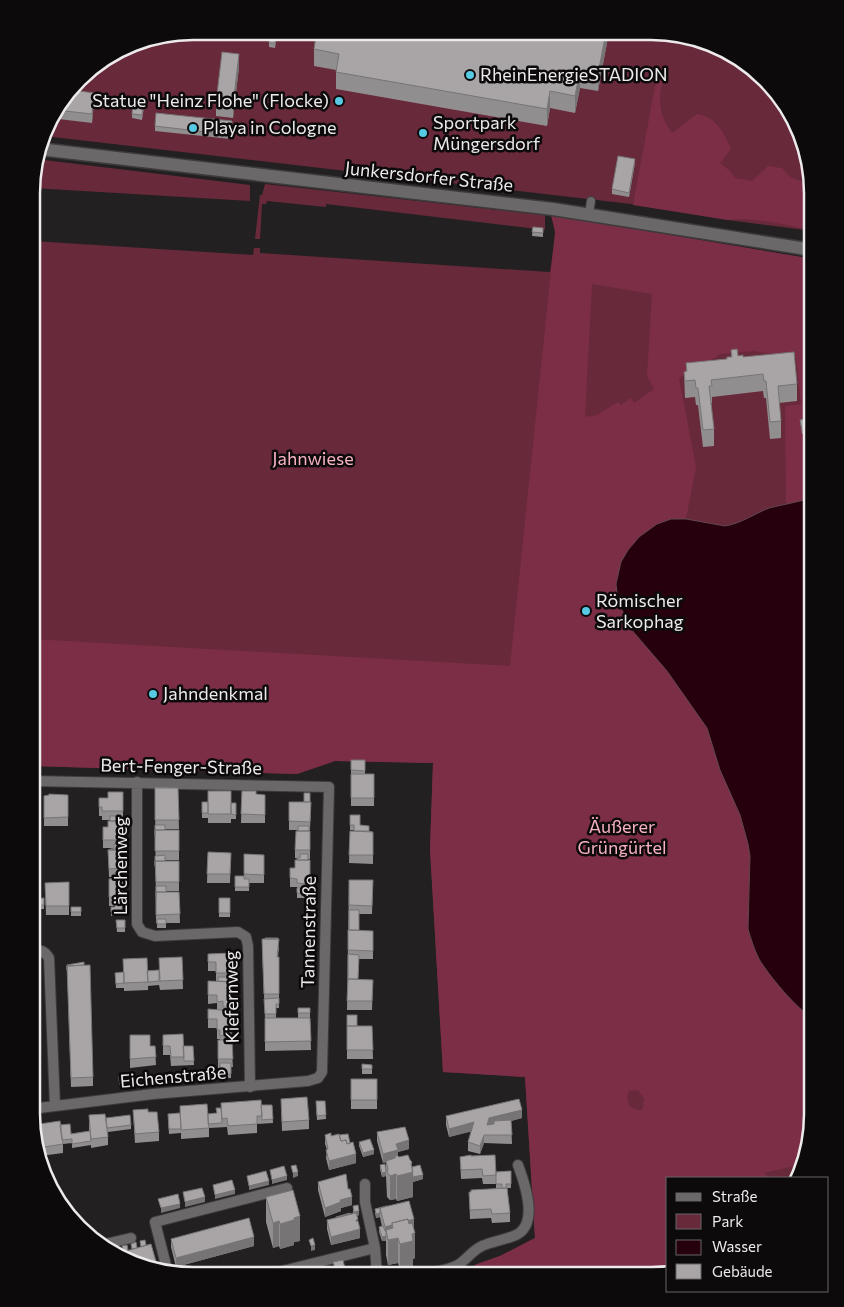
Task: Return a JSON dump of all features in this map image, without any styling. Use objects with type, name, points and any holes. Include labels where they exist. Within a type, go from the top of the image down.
[{"type":"street","name":"Junkersdorfer Straße","points":[[46,150],[590,208],[804,248]]},
{"type":"street","name":"Bert-Fenger-Straße","points":[[40,780],[329,786]]},
{"type":"street","name":"Lärchenweg","points":[[137,782],[137,924],[142,932],[155,936],[238,932],[246,937]]},
{"type":"street","name":"Tannenstraße","points":[[318,1078],[322,1072],[329,786]]},
{"type":"street","name":"Kiefernweg","points":[[246,937],[248,946],[250,1087]]},
{"type":"street","points":[[40,950],[46,953],[49,958],[55,1106]]},
{"type":"street","name":"Eichenstraße","points":[[40,1108],[153,1094],[308,1082],[318,1078]]},
{"type":"street","points":[[450,1267],[457,1265],[473,1251],[484,1245],[513,1237],[527,1227],[529,1218],[526,1188],[518,1165]]},
{"type":"street","points":[[365,1184],[364,1202],[375,1248],[377,1267]]},
{"type":"street","points":[[166,1265],[155,1222],[287,1188]]},
{"type":"street","points":[[110,1243],[132,1238]]},
{"type":"street","points":[[298,1267],[375,1248]]},
{"type":"green space","name":"Sportpark Müngersdorf","points":[[183,40],[671,41],[691,45],[728,60],[759,85],[784,116],[796,144],[803,173],[804,230],[631,204],[51,137],[72,100],[92,78],[116,60],[144,48]]},
{"type":"green space","points":[[658,70],[667,72],[661,88],[660,103],[667,126],[672,133],[697,114],[704,116],[719,126],[731,149],[720,163],[735,178],[752,181],[768,166],[782,168],[790,177],[803,182],[804,228],[759,220],[728,220],[633,205]]},
{"type":"green space","points":[[44,160],[250,185],[250,201],[40,188],[41,173]]},
{"type":"green space","points":[[265,184],[545,215],[545,230],[326,204],[326,207],[267,201],[266,204],[262,204],[260,239],[255,239],[260,195],[262,195]]},
{"type":"green space","name":"Äußerer Grüngürtel","points":[[551,215],[804,257],[804,501],[786,504],[785,406],[801,404],[796,358],[754,351],[721,354],[679,378],[696,467],[686,519],[671,519],[621,562],[616,584],[618,601],[630,628],[667,671],[707,728],[720,770],[740,815],[748,844],[750,856],[748,913],[750,938],[766,969],[804,1011],[804,1124],[795,1166],[764,1173],[770,1177],[666,1177],[666,1266],[472,1267],[500,1256],[535,1238],[525,1077],[443,1072],[430,849],[433,763],[335,761],[297,774],[40,766],[40,639],[510,666],[555,232]],"holes":[[[592,284],[652,294],[647,376],[654,389],[634,403],[631,398],[621,405],[618,402],[597,415],[585,417]],[[629,1091],[639,1091],[644,1099],[643,1108],[640,1110],[633,1108],[628,1101]]]},
{"type":"green space","name":"Äußerer Grüngürtel","points":[[558,216],[804,257],[804,1124],[801,1144],[790,1177],[666,1177],[666,1266],[472,1267],[500,1256],[535,1238],[525,1077],[443,1072],[430,849],[433,763],[335,761],[297,774],[40,766],[40,241],[253,255],[254,248],[260,248],[260,253],[550,272]]},
{"type":"water","points":[[804,500],[804,1011],[783,991],[769,973],[757,955],[753,944],[748,929],[750,856],[748,844],[740,815],[720,770],[707,728],[667,671],[630,628],[618,601],[616,584],[621,562],[628,550],[639,537],[657,524],[671,519],[686,519],[725,526],[742,521],[769,508]]},
{"type":"building","points":[[269,40],[276,40],[275,43],[269,43]]},
{"type":"building","name":"RheinEnergieSTADION","points":[[316,40],[604,40],[598,74],[580,71],[575,96],[550,91],[547,109],[336,72],[339,54],[314,49]]},
{"type":"building","name":"Playa in Cologne","points":[[222,52],[239,54],[233,105],[216,103]]},
{"type":"building","points":[[80,91],[94,93],[92,114],[64,111]]},
{"type":"building","points":[[133,102],[144,103],[142,115],[132,114]]},
{"type":"building","name":"Playa in Cologne","points":[[156,113],[232,121],[231,135],[155,126]]},
{"type":"building","points":[[618,156],[635,159],[629,193],[612,189]]},
{"type":"building","points":[[533,227],[543,228],[543,233],[532,232]]},
{"type":"building","points":[[737,349],[738,356],[743,355],[743,357],[794,352],[797,384],[778,386],[781,421],[770,422],[766,381],[764,381],[763,374],[711,380],[712,386],[709,386],[714,429],[703,430],[698,388],[696,388],[695,380],[685,381],[686,363],[727,359],[727,357],[732,357],[731,350]]},
{"type":"building","points":[[804,419],[804,430],[802,430],[800,420]]},
{"type":"building","points":[[351,760],[365,760],[365,771],[351,770]]},
{"type":"building","points":[[351,774],[374,774],[374,798],[351,798]]},
{"type":"building","points":[[155,788],[178,788],[179,820],[155,820]]},
{"type":"building","points":[[208,791],[231,791],[231,814],[208,814]]},
{"type":"building","points":[[242,791],[256,791],[256,794],[265,795],[265,815],[241,814]]},
{"type":"building","points":[[108,792],[123,792],[123,811],[102,811],[102,807],[99,807],[99,798],[108,798]]},
{"type":"building","points":[[304,793],[310,793],[310,802],[304,802]]},
{"type":"building","points":[[49,794],[68,795],[68,817],[44,818],[44,796]]},
{"type":"building","points":[[202,802],[208,802],[208,813],[202,813]]},
{"type":"building","points":[[289,802],[311,802],[310,822],[289,821]]},
{"type":"building","points":[[231,803],[236,803],[236,815],[231,814]]},
{"type":"building","points":[[350,815],[360,815],[360,825],[369,826],[369,831],[354,831],[354,825],[350,825]]},
{"type":"building","points":[[110,816],[121,816],[121,821],[110,821]]},
{"type":"building","points":[[108,821],[123,821],[123,840],[103,840],[103,827],[108,827]]},
{"type":"building","points":[[155,825],[165,825],[165,830],[155,830]]},
{"type":"building","points":[[298,826],[309,826],[309,831],[298,831]]},
{"type":"building","points":[[155,830],[179,830],[179,851],[155,851]]},
{"type":"building","points":[[296,831],[310,831],[310,850],[295,850]]},
{"type":"building","points":[[350,831],[373,832],[373,855],[349,855]]},
{"type":"building","points":[[114,844],[121,844],[121,850],[110,850],[114,849]]},
{"type":"building","points":[[108,850],[123,850],[123,868],[109,869]]},
{"type":"building","points":[[208,852],[231,853],[230,874],[207,874]]},
{"type":"building","points":[[244,854],[264,855],[264,875],[244,874]]},
{"type":"building","points":[[300,854],[308,854],[308,860],[297,860],[297,858],[300,858]]},
{"type":"building","points":[[165,855],[165,861],[155,861],[155,856]]},
{"type":"building","points":[[295,860],[310,860],[310,879],[308,879],[308,884],[297,883],[297,879],[290,878],[290,868],[295,868]]},
{"type":"building","points":[[155,861],[179,861],[179,882],[156,882]]},
{"type":"building","points":[[114,873],[122,873],[122,878],[111,879],[114,878]]},
{"type":"building","points":[[235,876],[244,876],[244,879],[249,879],[249,887],[235,887]]},
{"type":"building","points":[[123,878],[123,897],[109,897],[109,879]]},
{"type":"building","points":[[349,880],[373,880],[372,906],[349,905]]},
{"type":"building","points":[[69,882],[69,906],[46,906],[45,883]]},
{"type":"building","points":[[156,886],[166,886],[166,892],[156,892]]},
{"type":"building","points":[[297,888],[308,888],[308,894],[297,893]]},
{"type":"building","points":[[156,892],[179,892],[180,914],[156,915]]},
{"type":"building","points":[[40,898],[44,898],[44,905],[40,905]]},
{"type":"building","points":[[219,898],[230,898],[230,913],[219,913]]},
{"type":"building","points":[[115,902],[122,902],[122,912],[111,912],[111,907],[115,907]]},
{"type":"building","points":[[71,907],[81,907],[81,912],[71,912]]},
{"type":"building","points":[[349,910],[359,910],[359,930],[349,930]]},
{"type":"building","points":[[157,919],[166,919],[166,924],[157,924]]},
{"type":"building","points":[[116,920],[125,920],[125,928],[117,928]]},
{"type":"building","points":[[348,930],[373,931],[373,951],[348,950]]},
{"type":"building","points":[[262,939],[279,939],[277,957],[279,957],[279,994],[264,994]]},
{"type":"building","points":[[231,953],[231,973],[216,973],[216,962],[208,962],[208,954]]},
{"type":"building","points":[[348,954],[359,955],[358,979],[348,979]]},
{"type":"building","points":[[182,957],[183,980],[160,981],[159,958]]},
{"type":"building","points":[[147,958],[148,982],[124,983],[123,959]]},
{"type":"building","points":[[84,962],[84,965],[67,965]]},
{"type":"building","points":[[90,965],[93,1077],[71,1078],[67,966]]},
{"type":"building","points":[[159,970],[159,981],[148,982],[147,971]]},
{"type":"building","points":[[124,972],[124,983],[116,984],[115,973]]},
{"type":"building","points":[[218,977],[230,977],[230,982],[218,981]]},
{"type":"building","points":[[348,979],[373,980],[372,1001],[347,1001]]},
{"type":"building","points":[[208,981],[232,982],[230,1007],[223,1007],[223,1001],[217,1002],[217,995],[208,995]]},
{"type":"building","points":[[279,998],[279,1004],[276,1004],[276,1014],[265,1014],[264,999]]},
{"type":"building","points":[[298,1008],[310,1008],[310,1013],[298,1013]]},
{"type":"building","points":[[208,1009],[232,1011],[231,1035],[220,1036],[220,1030],[217,1030],[217,1019],[208,1019]]},
{"type":"building","points":[[347,1015],[357,1015],[357,1026],[347,1026]]},
{"type":"building","points":[[265,1018],[310,1018],[311,1041],[265,1042]]},
{"type":"building","points":[[347,1026],[372,1026],[373,1050],[347,1050]]},
{"type":"building","points":[[183,1034],[184,1057],[171,1057],[170,1046],[163,1046],[163,1035]]},
{"type":"building","points":[[130,1035],[150,1035],[150,1046],[155,1046],[156,1057],[130,1059]]},
{"type":"building","points":[[218,1040],[232,1040],[233,1059],[218,1059]]},
{"type":"building","points":[[183,1046],[193,1046],[194,1061],[184,1061]]},
{"type":"building","points":[[220,1063],[231,1063],[231,1074],[220,1074]]},
{"type":"building","points":[[362,1064],[372,1065],[372,1069],[362,1069]]},
{"type":"building","points":[[125,1075],[125,1081],[119,1081],[119,1076]]},
{"type":"building","points":[[351,1079],[377,1079],[377,1100],[351,1100]]},
{"type":"building","points":[[307,1097],[309,1120],[282,1122],[281,1099]]},
{"type":"building","points":[[519,1099],[522,1110],[489,1118],[487,1125],[494,1124],[494,1121],[511,1120],[512,1135],[484,1135],[480,1146],[468,1142],[474,1122],[449,1129],[446,1116]]},
{"type":"building","points":[[261,1100],[262,1116],[257,1116],[257,1124],[228,1126],[227,1118],[222,1119],[221,1103]]},
{"type":"building","points":[[316,1101],[325,1101],[326,1115],[317,1116]]},
{"type":"building","points":[[207,1104],[209,1128],[181,1130],[180,1106]]},
{"type":"building","points":[[261,1105],[272,1105],[273,1119],[262,1120]]},
{"type":"building","points":[[216,1108],[221,1108],[222,1123],[208,1124],[208,1114],[217,1113]]},
{"type":"building","points":[[148,1109],[148,1112],[157,1112],[159,1132],[135,1134],[133,1110]]},
{"type":"building","points":[[180,1113],[181,1129],[169,1129],[168,1114]]},
{"type":"building","points":[[105,1114],[108,1137],[91,1139],[89,1115]]},
{"type":"building","points":[[130,1115],[131,1125],[107,1128],[106,1118]]},
{"type":"building","points":[[60,1121],[63,1144],[44,1147],[40,1124]]},
{"type":"building","points":[[70,1124],[71,1134],[90,1131],[91,1141],[72,1144],[72,1139],[62,1140],[60,1125]]},
{"type":"building","points":[[405,1127],[409,1140],[396,1144],[398,1150],[383,1154],[377,1132]]},
{"type":"building","points":[[331,1133],[331,1136],[339,1134],[341,1141],[346,1140],[347,1144],[353,1142],[356,1154],[329,1161],[325,1135]]},
{"type":"building","points":[[348,1134],[350,1143],[347,1144],[346,1140],[341,1141],[339,1135]]},
{"type":"building","points":[[370,1139],[374,1150],[363,1153],[359,1142]]},
{"type":"building","points":[[396,1155],[399,1157],[408,1155],[412,1162],[413,1172],[390,1176],[387,1172],[386,1161],[395,1158]]},
{"type":"building","points":[[495,1155],[496,1175],[483,1176],[482,1169],[461,1170],[460,1157]]},
{"type":"building","points":[[385,1164],[386,1172],[382,1173],[380,1165]]},
{"type":"building","points":[[296,1165],[298,1172],[293,1173],[291,1166]]},
{"type":"building","points":[[420,1165],[423,1175],[413,1177],[412,1167]]},
{"type":"building","points":[[284,1166],[287,1176],[272,1180],[270,1170]]},
{"type":"building","points":[[266,1171],[269,1181],[249,1186],[247,1176]]},
{"type":"building","points":[[511,1171],[511,1184],[506,1184],[506,1188],[502,1188],[502,1184],[496,1184],[496,1172]]},
{"type":"building","points":[[346,1174],[348,1189],[350,1189],[352,1197],[340,1200],[341,1202],[325,1208],[318,1182]]},
{"type":"building","points":[[232,1180],[235,1190],[215,1195],[213,1185]]},
{"type":"building","points":[[202,1188],[205,1197],[185,1202],[183,1192]]},
{"type":"building","points":[[507,1188],[510,1213],[492,1214],[491,1209],[470,1210],[469,1192],[471,1190]]},
{"type":"building","points":[[293,1190],[300,1216],[280,1224],[279,1221],[273,1223],[266,1197]]},
{"type":"building","points":[[178,1194],[180,1204],[161,1208],[158,1199]]},
{"type":"building","points":[[409,1201],[414,1219],[392,1223],[392,1225],[385,1227],[380,1208]]},
{"type":"building","points":[[358,1205],[359,1211],[354,1212],[353,1206]]},
{"type":"building","points":[[387,1206],[380,1208],[380,1213],[376,1214],[375,1209]]},
{"type":"building","points":[[356,1213],[358,1219],[356,1220],[360,1229],[331,1237],[327,1220]]},
{"type":"building","points":[[249,1218],[254,1237],[176,1258],[171,1239]]},
{"type":"building","points":[[408,1219],[409,1224],[412,1223],[415,1233],[412,1234],[413,1241],[400,1244],[398,1238],[388,1240],[386,1230],[393,1228],[392,1223]]},
{"type":"building","points":[[383,1226],[386,1236],[382,1237],[379,1227]]},
{"type":"building","points":[[313,1238],[315,1245],[311,1246],[309,1240]]},
{"type":"building","points":[[145,1240],[146,1245],[141,1247],[140,1241]]},
{"type":"building","points":[[136,1242],[137,1248],[132,1249],[131,1244]]},
{"type":"building","points":[[151,1244],[156,1263],[134,1255],[125,1251]]},
{"type":"building","points":[[127,1245],[128,1250],[123,1250],[122,1246]]},
{"type":"building","points":[[343,1260],[345,1267],[335,1267],[333,1262]]},
{"type":"place","name":"RheinEnergieSTADION","points":[[470,75]]},
{"type":"place","name":"Statue \"Heinz Flohe\" (Flocke)","points":[[339,101]]},
{"type":"place","name":"Playa in Cologne","points":[[193,128]]},
{"type":"place","name":"Sportpark Müngersdorf","points":[[423,133]]},
{"type":"place","name":"Römischer Sarkophag","points":[[586,611]]},
{"type":"place","name":"Jahndenkmal","points":[[153,694]]},
{"type":"park label","name":"Jahnwiese","points":[[313,459]]}]
